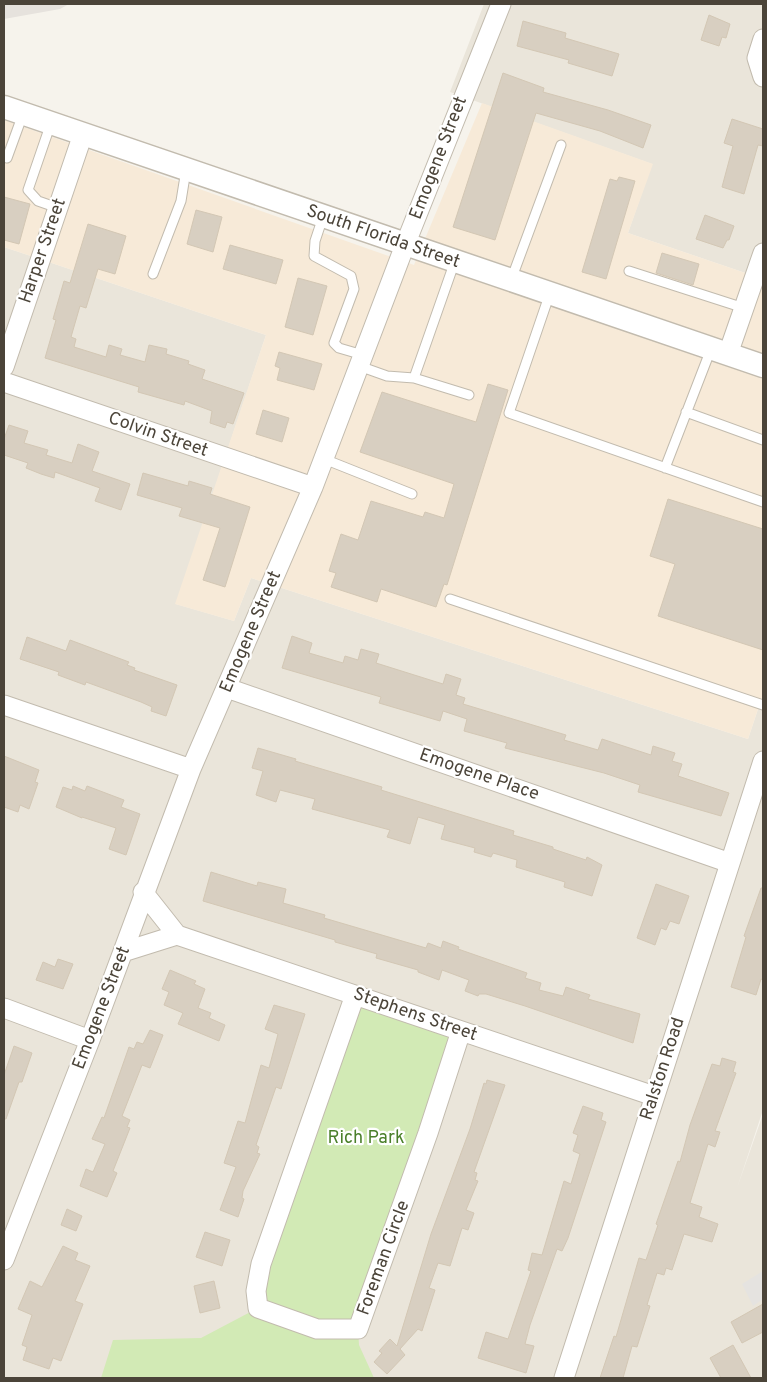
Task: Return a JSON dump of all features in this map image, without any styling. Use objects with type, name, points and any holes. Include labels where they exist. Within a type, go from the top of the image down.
[{"type":"street","name":"Emogene Street","points":[[4,1260],[90,1040],[143,892],[191,769],[313,488],[405,244],[501,4]]},
{"type":"street","points":[[763,39],[757,58],[763,77]]},
{"type":"street","name":"South Florida Street","points":[[14,110],[763,366]]},
{"type":"street","name":"Harper Street","points":[[4,367],[83,134]]},
{"type":"street","points":[[720,351],[744,308],[763,252]]},
{"type":"street","name":"Colvin Street","points":[[4,382],[313,488]]},
{"type":"street","name":"Emogene Place","points":[[227,688],[730,863]]},
{"type":"street","points":[[4,705],[191,769]]},
{"type":"street","name":"Ralston Road","points":[[564,1378],[763,761]]},
{"type":"street","points":[[123,952],[177,935],[143,892]]},
{"type":"street","name":"Stephens Street","points":[[177,935],[654,1096]]},
{"type":"street","name":"Foreman Circle","points":[[355,995],[261,1264],[256,1291],[258,1308],[317,1329],[358,1329],[428,1133],[461,1031]]},
{"type":"street","points":[[4,1008],[90,1040]]},
{"type":"lane","points":[[4,157],[7,158],[14,110]]},
{"type":"lane","points":[[51,123],[28,190],[38,201],[58,208]]},
{"type":"lane","points":[[511,280],[561,145]]},
{"type":"lane","points":[[153,274],[181,201],[186,170]]},
{"type":"lane","points":[[323,216],[315,241],[314,256],[351,276],[354,289],[334,343],[339,348],[387,376],[414,378],[469,395]]},
{"type":"lane","points":[[414,378],[455,261]]},
{"type":"lane","points":[[629,271],[744,308]]},
{"type":"lane","points":[[550,293],[509,413],[763,502]]},
{"type":"lane","points":[[664,468],[686,412],[720,351]]},
{"type":"lane","points":[[686,412],[763,440]]},
{"type":"lane","points":[[324,459],[412,494]]},
{"type":"lane","points":[[450,599],[763,705]]},
{"type":"shaded area","points":[[4,4],[69,4],[60,9],[4,19]]},
{"type":"shaded area","points":[[484,4],[763,4],[763,279],[628,233],[652,164],[450,92]]},
{"type":"shaded area","points":[[482,103],[653,164],[628,233],[763,279],[763,694],[748,739],[251,578],[234,621],[175,604],[266,335],[4,247],[4,120],[414,265]]},
{"type":"shaded area","points":[[4,247],[266,335],[176,604],[234,621],[251,578],[748,739],[763,694],[763,1110],[737,1188],[763,1114],[763,1378],[4,1378]]},
{"type":"shaded area","points":[[763,1271],[763,1299],[753,1306],[742,1284]]},
{"type":"green space","name":"Rich Park","points":[[355,995],[461,1031],[358,1329],[359,1345],[374,1378],[101,1378],[113,1340],[201,1338],[258,1308],[256,1291]]},
{"type":"building","points":[[709,15],[730,24],[726,38],[722,37],[719,46],[701,40]]},
{"type":"building","points":[[523,21],[566,33],[565,38],[619,54],[612,76],[568,63],[569,60],[517,46]]},
{"type":"building","points":[[503,73],[544,88],[543,92],[608,110],[651,125],[643,148],[600,131],[536,113],[495,240],[453,227]]},
{"type":"building","points":[[732,119],[763,129],[763,146],[758,145],[744,194],[722,187],[733,146],[724,143]]},
{"type":"building","points":[[619,177],[635,181],[606,279],[582,272],[610,179],[617,181]]},
{"type":"building","points":[[4,197],[30,204],[19,244],[4,240]]},
{"type":"building","points":[[196,210],[222,217],[213,252],[187,244]]},
{"type":"building","points":[[705,215],[734,226],[729,240],[727,240],[723,248],[696,239]]},
{"type":"building","points":[[88,224],[126,236],[115,274],[98,269],[86,308],[80,306],[71,337],[76,339],[74,347],[106,357],[109,345],[122,349],[120,355],[145,362],[149,345],[167,349],[166,354],[189,361],[188,364],[205,370],[202,379],[244,393],[233,424],[227,422],[225,428],[210,423],[212,411],[185,401],[184,405],[138,392],[139,387],[45,358],[56,320],[53,319],[64,281],[70,283]]},
{"type":"building","points":[[230,245],[283,260],[276,284],[223,269]]},
{"type":"building","points":[[662,253],[699,264],[693,285],[656,273]]},
{"type":"building","points":[[298,278],[327,286],[313,335],[285,327]]},
{"type":"building","points":[[279,352],[322,364],[314,390],[277,380],[280,368],[275,366]]},
{"type":"building","points":[[488,384],[508,390],[447,585],[444,584],[436,607],[381,589],[377,602],[331,587],[336,573],[329,571],[341,534],[358,540],[371,501],[423,517],[425,512],[444,518],[454,484],[360,452],[382,392],[476,422]]},
{"type":"building","points":[[263,410],[289,418],[282,442],[256,434]]},
{"type":"building","points":[[9,425],[28,431],[24,443],[48,450],[46,455],[72,463],[78,444],[99,452],[92,471],[130,484],[121,510],[95,501],[100,488],[55,472],[54,478],[41,474],[26,468],[28,463],[4,455],[4,439]]},
{"type":"building","points":[[143,473],[188,486],[189,481],[212,488],[210,494],[250,507],[225,587],[203,580],[220,528],[179,516],[182,508],[137,495]]},
{"type":"building","points":[[668,499],[763,529],[763,650],[658,616],[675,564],[650,556]]},
{"type":"building","points":[[292,636],[312,643],[309,653],[343,663],[345,656],[358,660],[361,649],[379,654],[376,663],[443,684],[446,674],[461,679],[456,695],[465,698],[463,704],[566,735],[564,740],[598,750],[602,739],[651,755],[653,746],[675,753],[672,761],[682,764],[678,776],[729,793],[721,816],[638,792],[640,785],[604,773],[505,748],[507,743],[464,731],[467,719],[443,711],[440,721],[379,703],[381,697],[282,668]]},
{"type":"building","points":[[27,637],[66,651],[70,640],[129,662],[127,665],[135,668],[134,670],[177,685],[166,716],[151,711],[152,707],[141,702],[86,682],[85,685],[58,675],[59,672],[20,659]]},
{"type":"building","points":[[258,748],[382,787],[381,790],[514,831],[513,835],[553,847],[553,849],[586,860],[587,857],[602,865],[592,896],[564,887],[565,882],[516,867],[517,860],[493,853],[491,857],[474,852],[475,848],[441,839],[445,825],[418,817],[410,844],[387,837],[390,830],[312,809],[315,799],[280,790],[276,802],[256,795],[263,771],[252,768]]},
{"type":"building","points":[[4,756],[39,770],[35,782],[38,783],[29,809],[20,805],[18,812],[4,807]]},
{"type":"building","points":[[73,786],[85,791],[87,786],[124,800],[121,807],[140,814],[126,855],[109,849],[116,828],[82,818],[56,807],[63,787],[72,790]]},
{"type":"building","points":[[211,872],[257,886],[258,882],[286,889],[283,903],[325,915],[324,918],[426,948],[428,943],[441,948],[443,941],[459,947],[458,949],[527,973],[525,978],[541,983],[539,990],[563,996],[566,987],[590,995],[588,999],[640,1014],[633,1043],[486,994],[479,994],[478,996],[465,991],[469,980],[442,970],[439,980],[418,972],[418,970],[376,958],[377,954],[203,901]]},
{"type":"building","points":[[656,884],[689,896],[679,924],[670,921],[666,930],[661,928],[655,945],[637,938]]},
{"type":"building","points":[[761,888],[763,888],[763,980],[761,979],[756,995],[731,987],[746,937],[744,936]]},
{"type":"building","points":[[58,959],[73,964],[63,989],[36,980],[43,962],[55,967]]},
{"type":"building","points":[[170,970],[196,981],[194,984],[205,989],[198,1008],[211,1013],[209,1018],[225,1025],[219,1041],[178,1024],[183,1013],[164,1005],[169,992],[162,989]]},
{"type":"building","points":[[274,1005],[305,1014],[281,1089],[276,1087],[256,1145],[259,1147],[257,1153],[260,1154],[243,1191],[242,1198],[244,1199],[238,1217],[220,1210],[236,1167],[224,1163],[238,1121],[245,1123],[261,1065],[269,1068],[278,1034],[265,1029]]},
{"type":"building","points":[[150,1030],[163,1035],[150,1068],[142,1065],[122,1116],[130,1120],[127,1127],[130,1128],[113,1171],[117,1173],[107,1197],[80,1186],[86,1169],[93,1172],[105,1144],[92,1139],[102,1117],[104,1118],[129,1047],[134,1049],[137,1042],[143,1044]]},
{"type":"building","points":[[14,1046],[32,1053],[22,1082],[19,1082],[6,1119],[4,1119],[4,1075]]},
{"type":"building","points":[[722,1058],[736,1062],[733,1072],[736,1073],[715,1131],[720,1132],[715,1147],[708,1144],[690,1203],[702,1207],[699,1217],[718,1224],[712,1242],[684,1234],[672,1270],[666,1268],[664,1275],[657,1273],[647,1305],[650,1306],[637,1347],[632,1346],[623,1378],[600,1378],[614,1336],[616,1337],[639,1258],[646,1260],[658,1225],[656,1224],[678,1161],[680,1162],[690,1125],[712,1064],[720,1066]]},
{"type":"building","points":[[487,1080],[505,1085],[474,1172],[477,1173],[475,1180],[478,1181],[466,1210],[474,1213],[468,1230],[462,1228],[450,1266],[438,1263],[429,1288],[435,1290],[422,1331],[418,1329],[400,1349],[405,1355],[387,1374],[374,1362],[382,1353],[379,1351],[390,1339],[397,1346],[431,1234],[470,1129],[484,1083],[486,1084]]},
{"type":"building","points":[[583,1106],[603,1113],[601,1120],[606,1122],[568,1238],[562,1251],[557,1249],[530,1325],[525,1344],[534,1346],[526,1373],[478,1358],[486,1332],[508,1339],[531,1271],[528,1270],[532,1253],[542,1255],[564,1181],[571,1184],[580,1154],[573,1151],[578,1135],[573,1133]]},
{"type":"building","points":[[67,1209],[82,1216],[76,1231],[61,1225]]},
{"type":"building","points":[[205,1232],[230,1240],[222,1266],[196,1257]]},
{"type":"building","points":[[63,1246],[78,1253],[75,1260],[90,1266],[75,1301],[83,1304],[61,1361],[53,1358],[49,1369],[23,1360],[27,1347],[22,1345],[32,1315],[18,1309],[30,1281],[42,1287]]},
{"type":"building","points":[[214,1281],[220,1308],[200,1313],[194,1286]]},
{"type":"building","points":[[763,1304],[763,1332],[742,1343],[731,1322]]},
{"type":"building","points":[[733,1345],[751,1378],[721,1378],[710,1358]]}]
